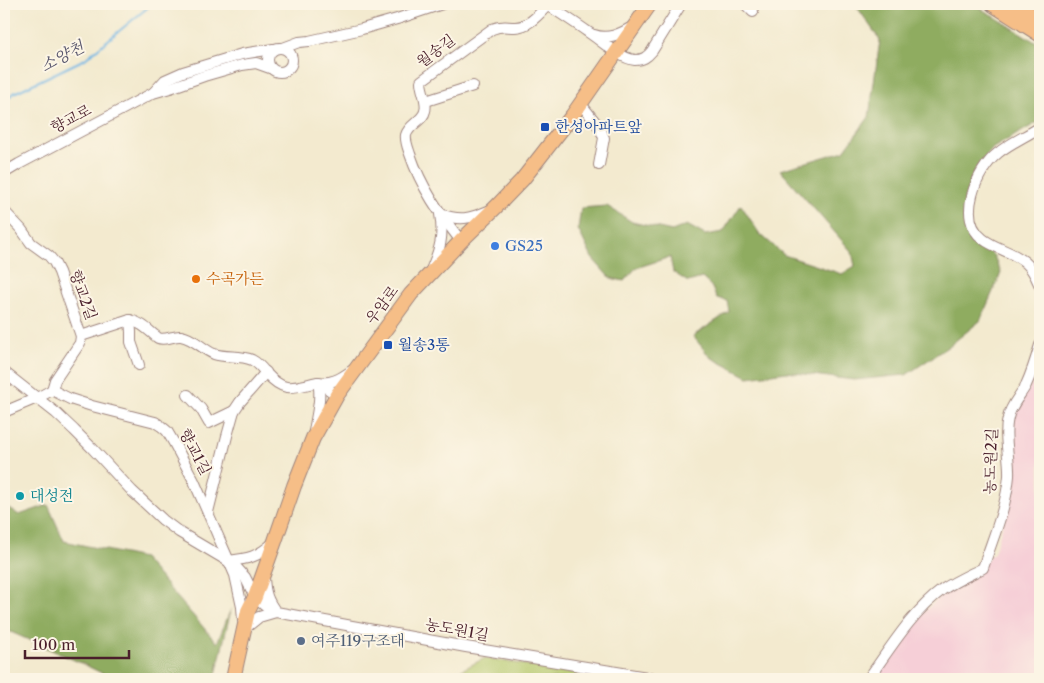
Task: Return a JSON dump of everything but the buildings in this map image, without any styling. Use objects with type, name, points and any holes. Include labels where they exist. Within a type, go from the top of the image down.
[{"type":"highway","points":[[993,4],[1040,34]]},
{"type":"highway","points":[[1014,4],[1040,21]]},
{"type":"main road","name":"우암로","points":[[233,679],[248,611],[313,438],[337,395],[411,294],[460,241],[522,180],[580,104],[650,4]]},
{"type":"street","name":"향교로","points":[[153,93],[165,80],[183,72],[242,54],[278,49],[298,42],[362,30],[442,4]]},
{"type":"street","points":[[547,4],[617,53],[634,60],[641,60],[648,57],[652,52],[681,4]]},
{"type":"street","name":"월송길","points":[[460,241],[431,200],[415,170],[407,144],[406,135],[410,128],[426,111],[426,101],[421,88],[421,81],[492,28],[499,26],[518,27],[527,24],[547,4]]},
{"type":"street","points":[[745,4],[753,12]]},
{"type":"street","points":[[590,33],[601,37],[610,37],[635,26]]},
{"type":"street","points":[[292,60],[300,48],[310,41]]},
{"type":"street","points":[[278,49],[288,51],[292,60],[292,65],[284,72],[274,71],[268,63],[270,53],[278,49]]},
{"type":"street","name":"향교로","points":[[4,173],[153,93],[242,65],[256,63],[270,68]]},
{"type":"street","points":[[426,101],[473,86]]},
{"type":"street","points":[[580,104],[600,128],[604,138],[599,165]]},
{"type":"street","points":[[1040,127],[998,152],[989,160],[975,184],[970,215],[976,234],[995,247],[1026,263],[1034,272],[1040,286]]},
{"type":"street","points":[[440,214],[452,219],[466,218],[477,216],[496,207]]},
{"type":"street","name":"향교2길","points":[[4,211],[31,243],[54,262],[81,336],[130,320]]},
{"type":"street","points":[[430,272],[442,238],[440,214]]},
{"type":"street","points":[[139,364],[131,342],[130,320],[142,324],[158,338],[180,336],[188,338],[214,353],[251,360],[258,364],[280,385],[287,388],[318,382],[333,382],[356,368]]},
{"type":"street","points":[[4,412],[52,390],[55,380],[80,343],[81,336]]},
{"type":"street","name":"농도원2길","points":[[868,679],[928,601],[955,582],[983,568],[1004,508],[1009,475],[1006,430],[1008,419],[1011,409],[1031,374],[1040,345]]},
{"type":"street","name":"향교1길","points":[[4,372],[56,414],[163,520],[237,568],[245,577],[254,597]]},
{"type":"street","points":[[208,512],[234,410],[266,372]]},
{"type":"street","points":[[318,382],[337,395]]},
{"type":"street","points":[[313,438],[320,390],[318,382]]},
{"type":"street","name":"향교1길","points":[[52,390],[70,399],[92,406],[148,420],[167,431],[194,481],[228,561]]},
{"type":"street","points":[[188,395],[201,409],[209,423],[234,410]]},
{"type":"street","points":[[244,630],[239,590],[235,575],[228,561],[246,560],[255,556],[266,550],[275,540]]},
{"type":"street","points":[[244,630],[259,617],[276,612],[269,603],[265,592],[264,572]]},
{"type":"street","name":"농도원1길","points":[[254,597],[276,612],[466,647],[659,679]]},
{"type":"shaded area","points":[[1040,373],[1040,679],[871,679],[920,616],[938,598],[965,579],[994,553],[1010,502],[1014,474],[1012,424],[1015,410]]},
{"type":"green space","points":[[855,4],[972,4],[1040,45],[1040,121],[993,148],[974,171],[964,208],[971,233],[994,256],[1001,273],[980,321],[949,346],[906,375],[854,380],[787,372],[748,377],[710,357],[693,336],[729,312],[727,301],[717,298],[711,286],[702,278],[688,282],[673,272],[670,257],[636,268],[624,281],[610,278],[592,258],[578,229],[581,208],[607,206],[632,222],[672,231],[687,225],[705,235],[723,232],[741,205],[759,233],[784,255],[842,274],[855,266],[852,252],[780,170],[844,151],[869,117],[880,40]]},
{"type":"green space","points":[[4,505],[19,515],[48,505],[64,541],[143,558],[217,643],[231,609],[215,679],[114,679],[4,629]]},
{"type":"green space","points":[[485,658],[612,679],[444,679]]},
{"type":"waterway","name":"소양천","points":[[4,104],[12,94],[85,59],[152,4]]},
{"type":"place","name":"한성아파트앞","points":[[545,127]]},
{"type":"place","name":"GS25","points":[[495,246]]},
{"type":"place","name":"수곡가든","points":[[196,279]]},
{"type":"place","name":"월송3통","points":[[388,345]]},
{"type":"place","name":"대성전","points":[[20,496]]},
{"type":"place","name":"여주119구조대","points":[[301,641]]}]
